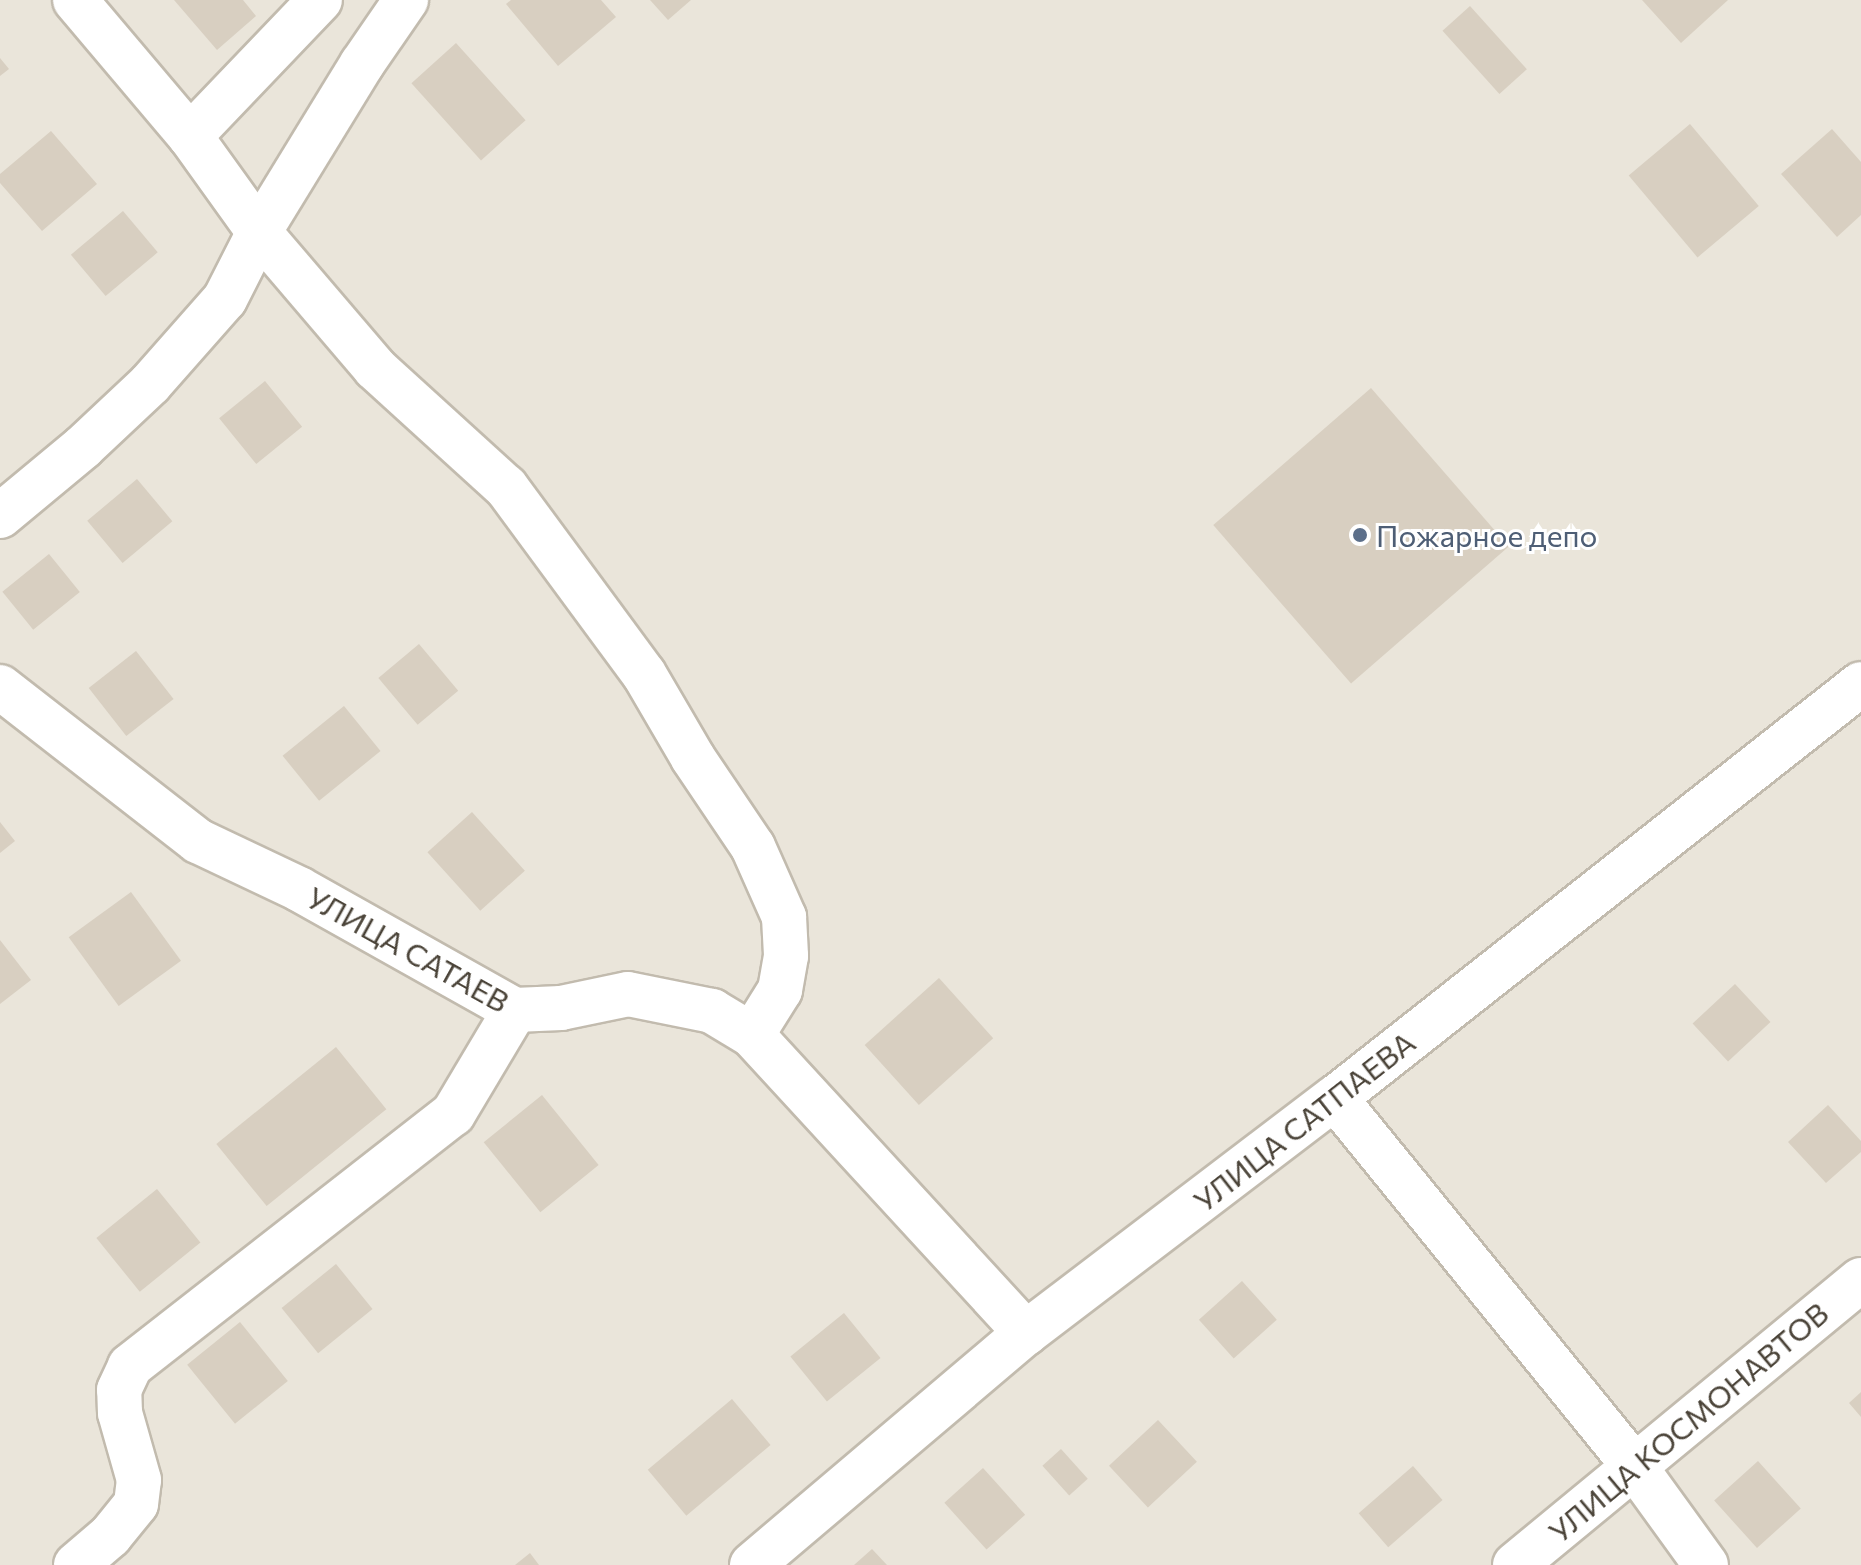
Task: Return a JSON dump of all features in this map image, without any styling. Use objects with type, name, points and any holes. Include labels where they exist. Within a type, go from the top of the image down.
[{"type":"street","points":[[75,0],[190,136],[259,232],[375,368],[506,487],[644,674],[693,758],[753,847],[784,917],[786,956],[780,990],[752,1035]]},
{"type":"street","points":[[190,136],[320,0]]},
{"type":"street","points":[[0,516],[83,447],[150,384],[225,299],[259,232],[362,64],[406,0]]},
{"type":"street","name":"УЛИЦА САТПАЕВА","points":[[752,1565],[1026,1333],[1335,1098],[1861,684]]},
{"type":"street","name":"УЛИЦА САТАЕВ","points":[[0,687],[198,841],[299,889],[515,1010],[561,1008],[628,994],[712,1011],[752,1035],[1026,1333]]},
{"type":"street","points":[[76,1565],[110,1536],[136,1504],[139,1480],[119,1390],[130,1366],[453,1114],[515,1010]]},
{"type":"street","points":[[1335,1098],[1635,1467],[1706,1565]]},
{"type":"street","name":"УЛИЦА КОСМОНАВТОВ","points":[[1515,1565],[1861,1280]]},
{"type":"shaded area","points":[[0,0],[1861,0],[1861,1565],[0,1565]]},
{"type":"building","points":[[174,0],[243,0],[256,16],[217,50]]},
{"type":"building","points":[[511,0],[601,0],[616,17],[558,66],[506,4]]},
{"type":"building","points":[[650,0],[691,0],[668,20]]},
{"type":"building","points":[[1642,0],[1728,0],[1681,43]]},
{"type":"building","points":[[1470,6],[1527,69],[1499,94],[1443,31]]},
{"type":"building","points":[[456,43],[526,120],[481,160],[411,83]]},
{"type":"building","points":[[0,58],[9,69],[0,76]]},
{"type":"building","points":[[1690,124],[1759,206],[1697,257],[1629,175]]},
{"type":"building","points":[[1832,129],[1861,162],[1861,215],[1837,237],[1781,174]]},
{"type":"building","points":[[51,131],[97,184],[42,231],[0,183],[0,174]]},
{"type":"building","points":[[123,211],[158,252],[106,296],[71,255]]},
{"type":"building","points":[[265,381],[302,427],[256,464],[219,418]]},
{"type":"building","name":"Пожарное депо","points":[[1371,388],[1509,546],[1351,684],[1213,525]]},
{"type":"building","points":[[137,479],[172,521],[123,563],[87,521]]},
{"type":"building","points":[[49,554],[80,592],[33,630],[2,592]]},
{"type":"building","points":[[419,644],[458,691],[418,725],[378,678]]},
{"type":"building","points":[[136,651],[174,699],[126,736],[89,688]]},
{"type":"building","points":[[344,706],[381,751],[319,801],[283,756]]},
{"type":"building","points":[[472,812],[525,871],[480,911],[427,852]]},
{"type":"building","points":[[0,822],[15,841],[0,853]]},
{"type":"building","points":[[131,892],[181,961],[119,1006],[69,937]]},
{"type":"building","points":[[0,940],[31,980],[0,1004]]},
{"type":"building","points":[[939,978],[993,1038],[919,1105],[865,1045]]},
{"type":"building","points":[[1735,984],[1770,1022],[1728,1062],[1693,1024]]},
{"type":"building","points":[[336,1047],[386,1109],[267,1206],[216,1144]]},
{"type":"building","points":[[542,1095],[599,1165],[540,1212],[484,1142]]},
{"type":"building","points":[[1828,1105],[1861,1141],[1861,1152],[1826,1183],[1788,1142]]},
{"type":"building","points":[[157,1189],[200,1243],[140,1292],[96,1238]]},
{"type":"building","points":[[336,1264],[373,1309],[318,1353],[282,1308]]},
{"type":"building","points":[[1242,1281],[1277,1320],[1234,1358],[1199,1320]]},
{"type":"building","points":[[844,1313],[881,1358],[827,1401],[790,1356]]},
{"type":"building","points":[[240,1322],[288,1381],[235,1424],[187,1365]]},
{"type":"building","points":[[1861,1392],[1861,1417],[1849,1403]]},
{"type":"building","points":[[732,1399],[771,1445],[686,1516],[648,1470]]},
{"type":"building","points":[[1158,1420],[1197,1462],[1148,1507],[1109,1466]]},
{"type":"building","points":[[1061,1449],[1088,1479],[1069,1495],[1042,1466]]},
{"type":"building","points":[[1758,1461],[1801,1509],[1757,1548],[1714,1500]]},
{"type":"building","points":[[1413,1466],[1443,1500],[1388,1547],[1359,1513]]},
{"type":"building","points":[[983,1468],[1025,1515],[987,1550],[944,1503]]},
{"type":"building","points":[[872,1549],[887,1565],[854,1565]]},
{"type":"building","points":[[530,1553],[539,1565],[515,1565]]},
{"type":"place","name":"Пожарное депо","points":[[1360,535]]}]
